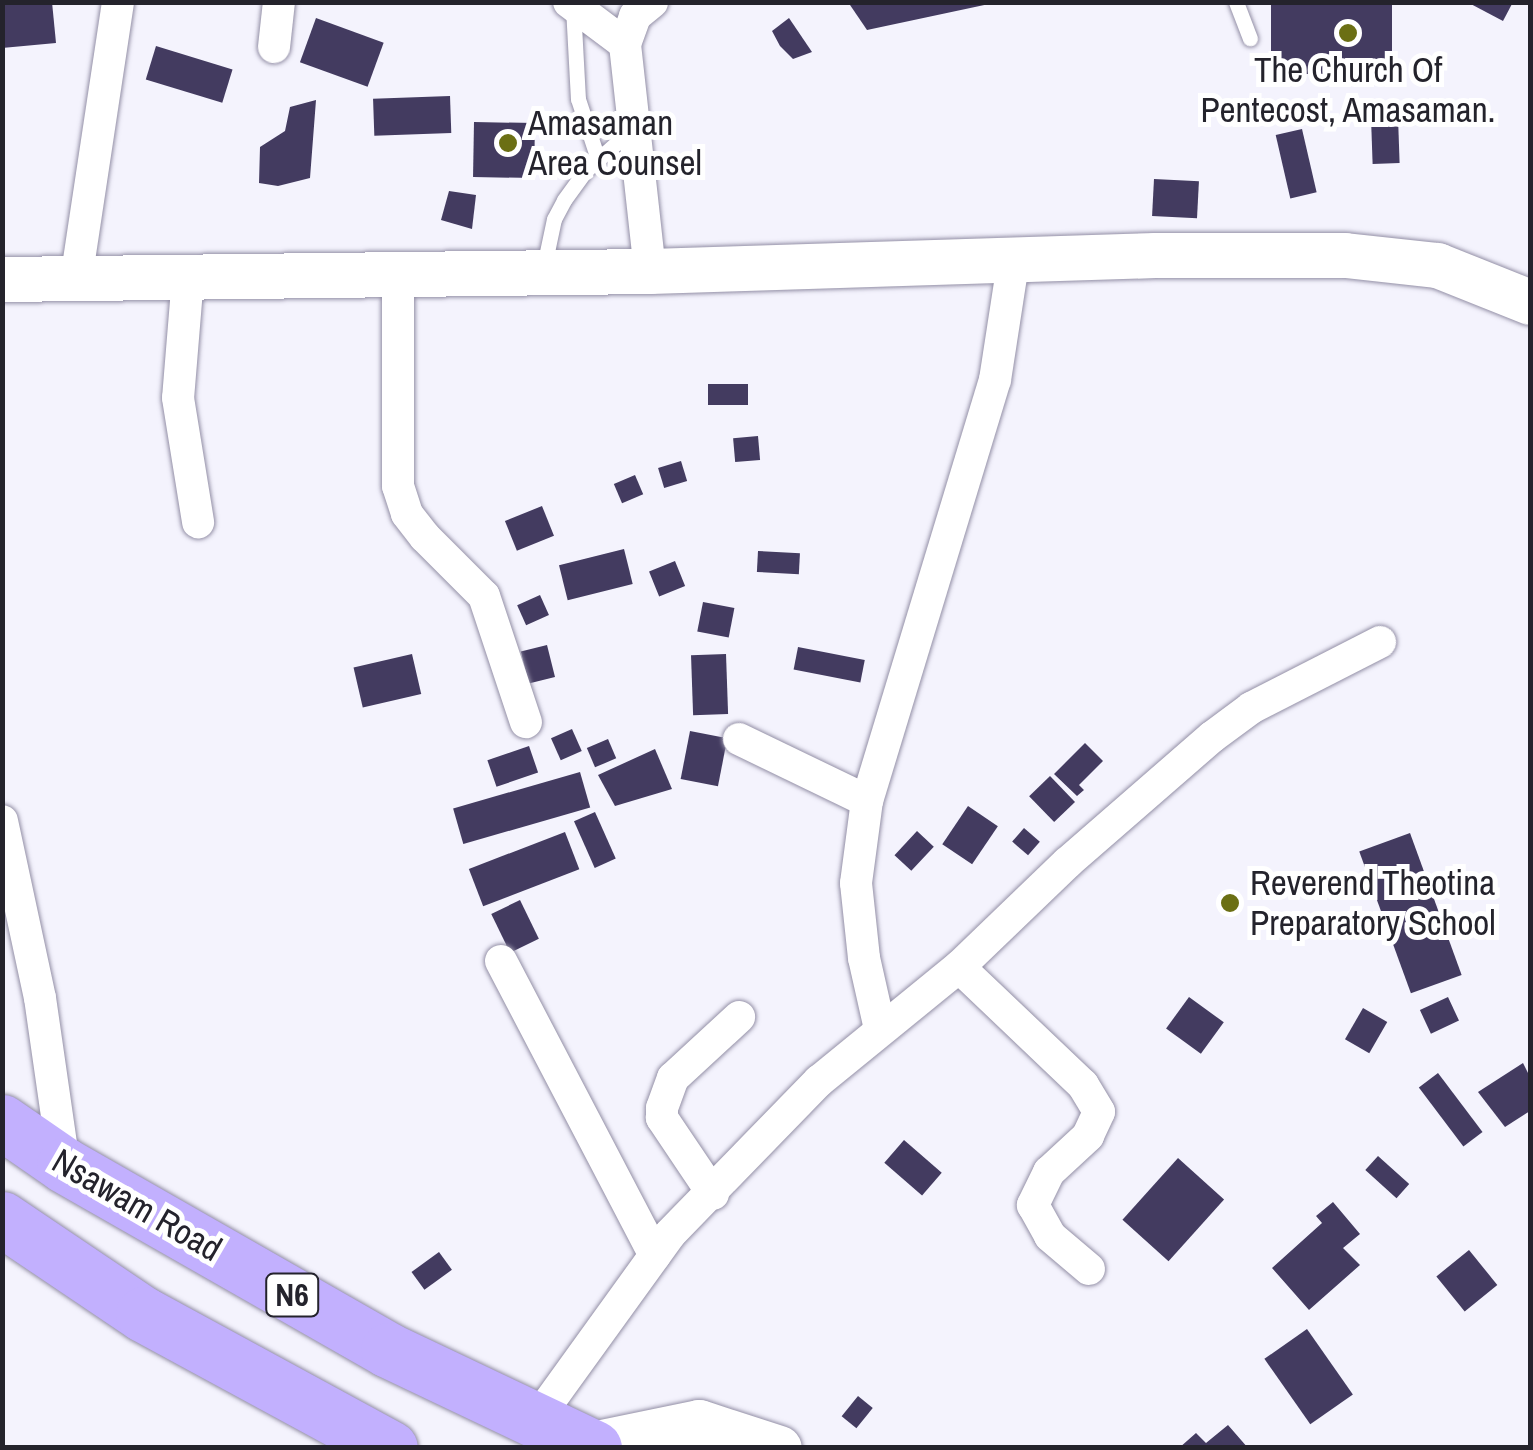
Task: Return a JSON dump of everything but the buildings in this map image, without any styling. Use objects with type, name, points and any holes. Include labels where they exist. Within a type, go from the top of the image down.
[{"type":"highway","name":"Nsawam Road","points":[[2,1122],[64,1165],[388,1350],[590,1446]]},
{"type":"highway","name":"N6","points":[[2,1219],[143,1314],[390,1448]]},
{"type":"main road","points":[[2,279],[650,271],[1014,258],[1344,255],[1437,265],[1530,302]]},
{"type":"main road","points":[[590,1446],[699,1422],[779,1448]]},
{"type":"street","points":[[76,280],[118,2]]},
{"type":"street","points":[[274,48],[279,2]]},
{"type":"street","points":[[650,271],[626,44],[635,16],[652,2]]},
{"type":"street","points":[[571,4],[626,44]]},
{"type":"street","points":[[880,1028],[864,958],[856,883],[867,801],[995,380],[1014,258]]},
{"type":"street","points":[[398,274],[398,486],[407,514],[484,596],[526,722]]},
{"type":"street","points":[[188,278],[178,398],[198,522]]},
{"type":"street","points":[[536,1420],[654,1255],[819,1082],[959,966],[1067,863],[1212,737],[1252,708],[1380,642]]},
{"type":"street","points":[[739,740],[867,801]]},
{"type":"street","points":[[2,821],[40,998],[64,1165]]},
{"type":"street","points":[[502,961],[654,1255]]},
{"type":"street","points":[[959,966],[1082,1086],[1099,1112],[1088,1136],[1049,1172],[1033,1205],[1050,1236],[1089,1268]]},
{"type":"street","points":[[714,1194],[662,1118],[662,1108],[673,1078],[738,1018]]},
{"type":"lane","points":[[1236,2],[1250,38]]},
{"type":"lane","points":[[571,4],[578,99],[598,159]]},
{"type":"lane","points":[[543,271],[554,219],[584,172],[634,127]]},
{"type":"place","name":"The Church Of Pentecost, Amasaman.","points":[[1348,33]]},
{"type":"place","name":"Amasaman Area Counsel","points":[[508,143]]},
{"type":"place","name":"Reverend Theotina Preparatory School","points":[[1230,903]]}]
